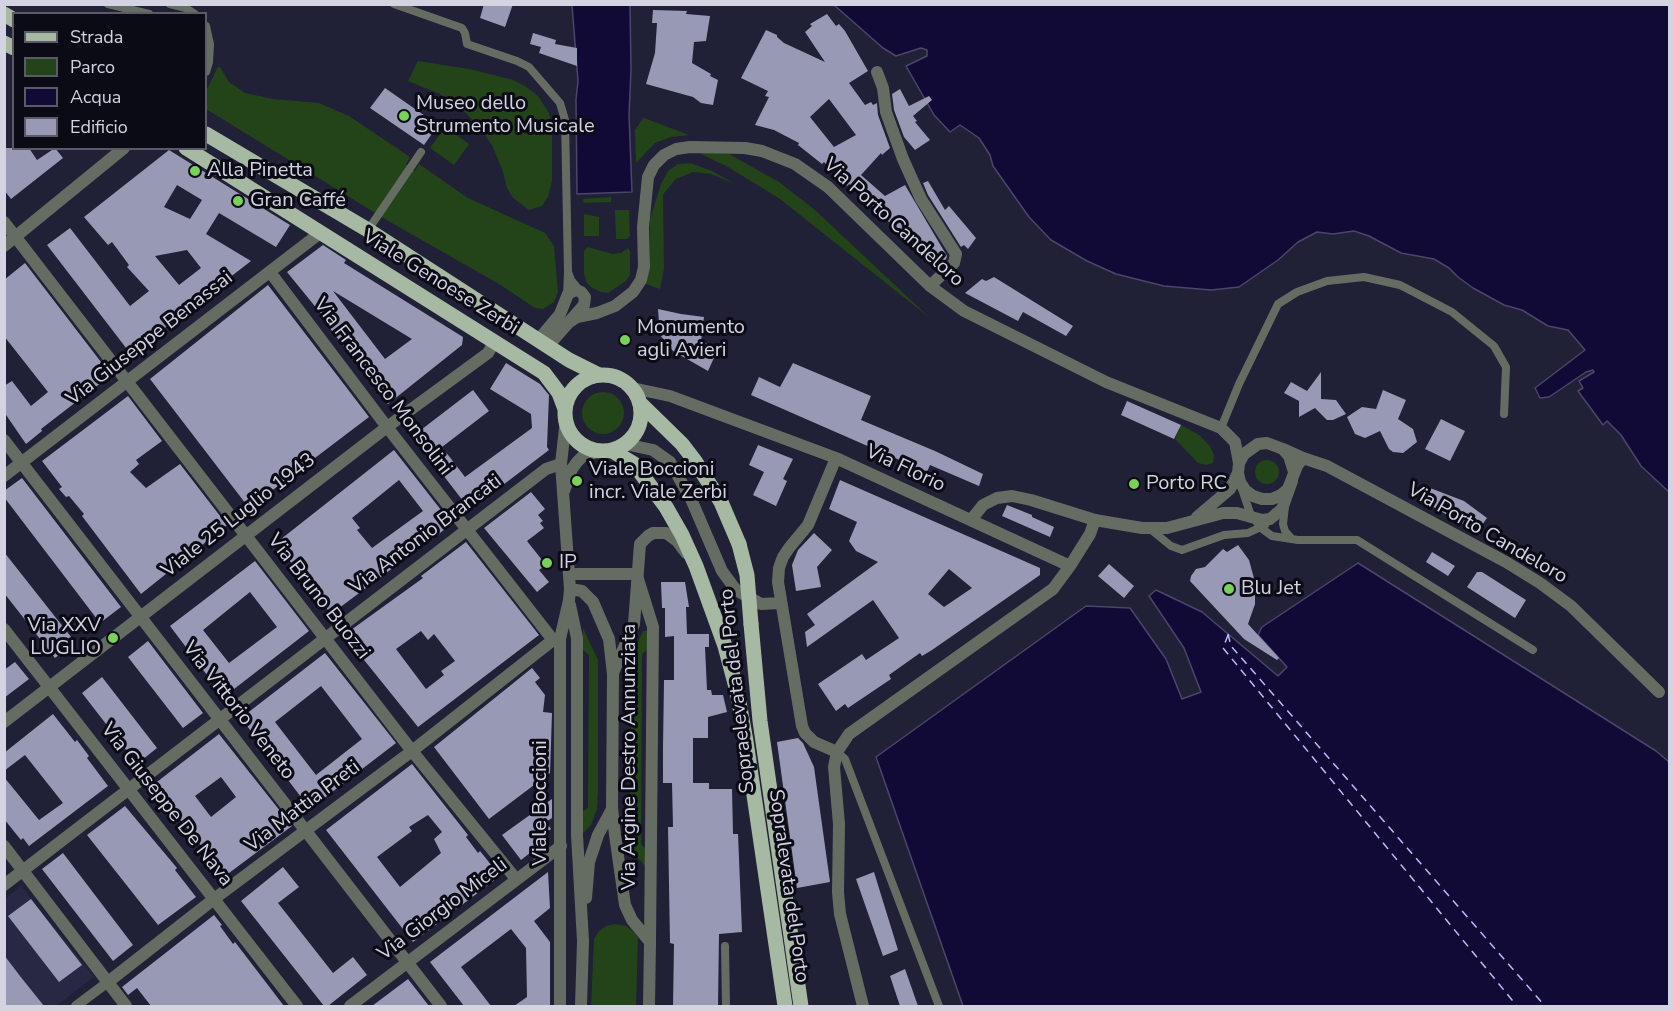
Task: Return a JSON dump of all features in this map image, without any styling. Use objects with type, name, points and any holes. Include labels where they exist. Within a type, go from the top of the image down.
[{"type":"main road","name":"Viale Genoese Zerbi","points":[[207,135],[368,230],[584,369],[599,375],[619,378],[632,388]]},
{"type":"main road","name":"Viale Genoese Zerbi","points":[[189,150],[544,373],[559,393],[568,429],[579,443],[612,448]]},
{"type":"main road","points":[[565,414],[568,399],[578,385],[584,380],[599,375]]},
{"type":"main road","points":[[612,448],[632,438],[640,422],[640,403],[632,388]]},
{"type":"main road","name":"Sopraelevata del Porto","points":[[640,403],[682,444],[695,461],[721,502],[739,544],[747,575],[760,721],[801,1006]]},
{"type":"main road","name":"Sopralevata del Porto","points":[[612,448],[644,474],[672,516],[696,566],[725,646],[737,691],[746,741],[785,1006]]},
{"type":"street","points":[[877,72],[883,88],[886,112],[903,159],[921,199],[956,254],[954,263],[930,286]]},
{"type":"street","name":"Via Porto Candeloro","points":[[565,325],[577,317],[615,306],[637,286],[644,267],[643,227],[648,177],[654,165],[664,155],[676,149],[690,147],[745,148],[777,156],[795,164],[828,187],[930,286],[964,311],[1106,382],[1221,428]]},
{"type":"street","points":[[4,246],[122,150]]},
{"type":"street","name":"Via Bruno Buozzi","points":[[4,222],[412,751],[516,879]]},
{"type":"street","name":"Via Giuseppe Benassai","points":[[4,476],[320,233]]},
{"type":"street","name":"Via Francesco Monsolini","points":[[270,272],[466,530],[556,639]]},
{"type":"street","points":[[573,291],[581,292],[585,297],[584,305],[543,343],[567,297],[573,291]]},
{"type":"street","name":"Viale 25 Luglio 1943","points":[[4,722],[387,427],[488,353],[495,341]]},
{"type":"street","name":"Via Florio","points":[[632,388],[670,396],[836,458],[1070,566]]},
{"type":"street","name":"Viale Boccioni","points":[[565,414],[561,464],[570,595],[577,638],[576,835],[583,941],[581,1006]]},
{"type":"street","points":[[1221,428],[1235,442],[1239,473],[1245,490],[1262,500],[1272,499],[1288,489],[1297,466],[1304,458]]},
{"type":"street","name":"Via Vittorio Veneto","points":[[4,440],[441,1006]]},
{"type":"street","points":[[971,520],[983,505],[997,498],[1012,496],[1095,520],[1149,528],[1167,528],[1230,513],[1237,513],[1258,523],[1277,515],[1286,501],[1293,477],[1293,464],[1283,449],[1267,443],[1258,444],[1244,454],[1239,473],[1230,489],[1194,520]]},
{"type":"street","points":[[612,448],[654,450],[669,462],[691,499],[722,571],[736,590],[761,604],[780,603]]},
{"type":"street","name":"Viale Boccioni","points":[[563,495],[572,469],[582,457],[612,448]]},
{"type":"street","name":"Via Porto Candeloro","points":[[1283,449],[1327,466],[1506,562],[1540,583],[1571,606],[1659,692]]},
{"type":"street","points":[[836,458],[808,525],[789,548],[779,568],[780,603],[802,726],[814,741],[837,752]]},
{"type":"street","name":"Via Antonio Brancati","points":[[4,885],[546,469],[561,464]]},
{"type":"street","points":[[863,1006],[840,914],[839,824],[834,766],[837,752],[849,734],[1053,589],[1090,534],[1095,520]]},
{"type":"street","name":"Via Argine Destro Annunziata","points":[[613,674],[634,624],[640,544],[648,536],[660,532],[672,536],[696,566]]},
{"type":"street","points":[[570,574],[637,574]]},
{"type":"street","name":"Via Argine Destro Annunziata","points":[[637,574],[653,627],[649,1006]]},
{"type":"street","name":"Via Argine Destro Annunziata","points":[[570,595],[582,591],[593,602],[609,639],[613,674],[612,808],[625,905],[632,920],[650,942]]},
{"type":"street","name":"Viale Boccioni","points":[[560,1006],[561,846],[556,639],[570,595]]},
{"type":"street","name":"Via Giuseppe De Nava","points":[[4,628],[297,1006]]},
{"type":"street","name":"Via Mattia Preti","points":[[76,1006],[556,639]]},
{"type":"street","points":[[583,941],[590,862],[598,835],[612,808]]},
{"type":"street","points":[[4,846],[126,1006]]},
{"type":"street","name":"Via Giorgio Miceli","points":[[350,1006],[561,846]]},
{"type":"lane","points":[[108,4],[142,12]]},
{"type":"lane","points":[[170,4],[192,12]]},
{"type":"lane","points":[[394,4],[462,28],[467,44],[529,67],[560,103],[565,120],[567,297]]},
{"type":"lane","points":[[207,69],[208,44]]},
{"type":"lane","points":[[368,230],[421,152]]},
{"type":"lane","points":[[568,272],[571,280],[581,292]]},
{"type":"lane","points":[[1221,428],[1239,384],[1278,304],[1297,292],[1327,281],[1364,277],[1400,285],[1452,312],[1494,346],[1506,367],[1504,414]]},
{"type":"lane","points":[[1239,473],[1246,507],[1272,536],[1298,540],[1357,540],[1533,650]]},
{"type":"lane","points":[[1286,501],[1282,520],[1285,531],[1291,538]]},
{"type":"lane","points":[[1149,528],[1171,546],[1182,550],[1230,533],[1248,533],[1258,523]]},
{"type":"lane","points":[[837,752],[845,759],[939,1006]]},
{"type":"lane","points":[[725,946],[726,1006]]},
{"type":"shaded area","points":[[21,886],[94,977],[56,1006],[5,1006],[5,899]]},
{"type":"green space","points":[[418,61],[469,69],[513,80],[538,96],[549,113],[552,128],[552,181],[548,197],[542,206],[529,210],[513,198],[507,188],[493,147],[467,114],[440,94],[408,81]]},
{"type":"green space","points":[[220,67],[229,82],[245,93],[273,99],[319,103],[349,116],[410,157],[406,164],[415,171],[419,164],[468,198],[545,233],[554,246],[558,292],[554,302],[543,309],[535,308],[499,284],[390,222],[207,110],[207,89]]},
{"type":"green space","points":[[644,117],[689,135],[671,137],[655,143],[636,163],[635,130]]},
{"type":"green space","points":[[445,127],[469,144],[454,165],[430,148]]},
{"type":"green space","points":[[702,152],[729,154],[779,182],[815,210],[930,318],[780,199],[728,167],[701,154]]},
{"type":"green space","points":[[690,163],[712,171],[735,184],[711,174],[693,172],[676,179],[665,192],[663,195],[664,269],[660,289],[646,284],[650,266],[650,219],[661,184],[668,171],[678,164]]},
{"type":"green space","points":[[611,197],[611,202],[584,203],[583,199]]},
{"type":"green space","points":[[615,210],[629,210],[630,236],[627,239],[616,239]]},
{"type":"green space","points":[[584,214],[599,217],[599,236],[584,236]]},
{"type":"green space","points":[[588,247],[612,254],[621,253],[628,248],[630,275],[626,281],[608,293],[591,287],[584,274],[584,251]]},
{"type":"green space","points":[[603,392],[618,398],[624,413],[618,428],[603,434],[588,428],[582,413],[588,398]]},
{"type":"green space","points":[[1181,425],[1199,435],[1210,446],[1214,455],[1213,463],[1206,465],[1198,463],[1175,439]]},
{"type":"green space","points":[[1267,460],[1276,463],[1279,472],[1276,481],[1267,484],[1258,481],[1255,472],[1258,463]]},
{"type":"green space","points":[[583,628],[598,660],[598,792],[597,809],[591,825],[580,836],[580,813],[588,808],[589,655],[582,649]]},
{"type":"green space","points":[[643,631],[647,631],[647,650],[642,654],[641,844],[647,850],[646,867],[638,858],[630,840],[631,665]]},
{"type":"green space","points":[[615,924],[626,926],[638,938],[636,1006],[591,1006],[594,939],[606,926]]},
{"type":"water","points":[[572,5],[630,5],[629,115],[632,192],[577,194],[576,99],[578,81]]},
{"type":"water","points":[[834,5],[1669,5],[1669,492],[1641,466],[1621,435],[1607,421],[1603,425],[1578,391],[1583,388],[1579,381],[1594,372],[1593,370],[1586,372],[1549,397],[1540,398],[1535,388],[1585,350],[1568,330],[1548,326],[1522,310],[1504,305],[1473,288],[1434,259],[1401,253],[1369,236],[1354,231],[1333,234],[1317,232],[1298,242],[1278,260],[1239,287],[1211,290],[1164,286],[1116,274],[1087,261],[1051,240],[1029,217],[993,166],[990,155],[979,138],[960,125],[950,132],[934,115],[906,66],[927,56],[927,50],[921,48],[896,56],[883,48]]},
{"type":"water","points":[[1358,563],[1656,751],[1669,762],[1669,1006],[963,1006],[876,757],[1086,606],[1130,608],[1166,659],[1182,699],[1201,692],[1184,648],[1149,596],[1156,590],[1202,612],[1278,676],[1287,667],[1258,635],[1262,627]]},
{"type":"building","points":[[484,4],[513,4],[505,27],[480,18]]},
{"type":"building","points":[[653,10],[687,11],[686,14],[710,16],[706,41],[694,42],[692,63],[718,80],[713,105],[646,84],[655,53],[657,23],[652,23]]},
{"type":"building","points":[[827,14],[836,26],[839,24],[845,31],[868,71],[849,83],[865,105],[871,102],[873,105],[877,103],[878,115],[890,148],[882,155],[881,153],[861,175],[885,196],[905,185],[947,256],[936,269],[868,201],[849,184],[847,186],[824,162],[822,164],[798,145],[799,143],[774,130],[755,125],[769,97],[765,96],[768,91],[741,78],[766,30],[777,35],[784,43],[825,62],[805,32],[812,26],[810,24]],"holes":[[[829,99],[856,135],[834,147],[810,117]]]},
{"type":"building","points":[[533,33],[556,40],[555,44],[577,48],[577,66],[539,53],[541,47],[530,44]]},
{"type":"building","name":"Museo dello Strumento Musicale","points":[[385,88],[438,125],[424,145],[370,108]]},
{"type":"building","points":[[900,89],[909,106],[929,96],[932,100],[913,116],[917,121],[915,122],[930,140],[915,150],[904,137],[894,110],[892,94]]},
{"type":"building","points":[[4,148],[30,150],[37,160],[52,150],[57,150],[63,158],[11,199],[4,190]]},
{"type":"building","points":[[169,150],[290,225],[276,247],[219,213],[206,234],[251,261],[153,337],[156,340],[133,357],[47,245],[70,228],[130,306],[149,291],[127,267],[129,265],[112,242],[108,245],[84,217]],"holes":[[[177,185],[202,200],[190,219],[164,207]],[[187,250],[201,268],[179,285],[155,256]]]},
{"type":"building","points":[[928,181],[945,210],[949,206],[976,238],[968,249],[964,245],[961,247],[928,195],[923,183]]},
{"type":"building","points":[[323,245],[346,260],[344,263],[463,337],[462,345],[388,404],[329,327],[331,326],[287,272]],"holes":[[[333,291],[412,339],[385,359]]]},
{"type":"building","points":[[25,263],[111,375],[41,429],[42,431],[26,444],[4,412],[4,386],[12,381],[31,406],[48,392],[4,336],[4,280]]},
{"type":"building","points":[[994,277],[1073,326],[1066,336],[1023,312],[1018,321],[965,293],[982,279],[986,281]]},
{"type":"building","points":[[268,285],[369,417],[249,508],[150,379]]},
{"type":"building","points":[[658,309],[704,317],[701,341],[718,349],[708,371],[673,351],[660,335]]},
{"type":"building","points":[[506,363],[540,384],[549,395],[547,447],[549,450],[470,510],[413,436],[473,390],[489,411],[442,447],[465,477],[532,428],[531,414],[490,389]]},
{"type":"building","points":[[793,363],[871,396],[861,420],[983,474],[979,486],[930,465],[927,472],[751,395],[759,377],[780,387]]},
{"type":"building","points":[[1321,372],[1321,399],[1336,400],[1346,414],[1333,420],[1327,420],[1315,408],[1299,417],[1299,401],[1284,393],[1291,382],[1307,391]]},
{"type":"building","points":[[1383,390],[1406,400],[1398,419],[1413,429],[1417,442],[1403,453],[1389,449],[1380,431],[1365,438],[1355,434],[1347,417],[1362,407],[1376,409]]},
{"type":"building","points":[[128,396],[162,441],[136,460],[139,464],[130,472],[146,488],[180,464],[227,525],[141,594],[82,516],[84,514],[69,496],[66,497],[59,489],[62,487],[42,461]]},
{"type":"building","points":[[1127,401],[1181,425],[1174,439],[1121,415]]},
{"type":"building","points":[[1441,419],[1465,431],[1450,461],[1425,449]]},
{"type":"building","points":[[758,445],[793,459],[783,479],[787,481],[776,506],[753,495],[764,472],[749,465]]},
{"type":"building","points":[[394,450],[452,524],[331,614],[276,543]],"holes":[[[399,480],[423,511],[372,548],[357,530],[360,528],[352,518]]]},
{"type":"building","points":[[22,478],[121,607],[100,623],[4,497],[4,491]]},
{"type":"building","points":[[840,480],[1040,568],[1040,575],[932,650],[922,656],[920,653],[889,675],[891,679],[848,708],[845,704],[836,711],[818,684],[862,654],[866,660],[899,638],[873,600],[807,647],[805,632],[815,625],[807,614],[878,562],[856,551],[849,541],[857,522],[829,509]],"holes":[[[949,569],[972,588],[944,607],[928,594]]]},
{"type":"building","points":[[1430,488],[1464,501],[1487,518],[1477,532],[1423,501]]},
{"type":"building","points":[[531,492],[545,509],[538,515],[543,521],[540,523],[544,528],[527,541],[546,565],[539,570],[549,582],[537,592],[484,528]]},
{"type":"building","points":[[1007,505],[1054,527],[1050,537],[1002,516]]},
{"type":"building","points":[[814,533],[832,550],[817,567],[821,587],[796,591],[792,565],[798,550]]},
{"type":"building","points":[[466,542],[539,635],[418,727],[344,635],[423,578],[421,576]],"holes":[[[421,631],[428,640],[434,634],[455,661],[441,671],[444,675],[426,689],[396,649]]]},
{"type":"building","points":[[1238,545],[1249,560],[1255,582],[1255,604],[1248,624],[1279,658],[1277,660],[1244,639],[1190,581],[1196,569],[1205,567],[1223,549],[1227,552]]},
{"type":"building","points":[[4,552],[75,642],[55,658],[4,593]]},
{"type":"building","points":[[1432,552],[1455,566],[1448,576],[1426,562]]},
{"type":"building","points":[[255,561],[309,631],[225,696],[170,626]],"holes":[[[250,592],[277,627],[229,663],[203,630]]]},
{"type":"building","points":[[1109,564],[1134,586],[1124,598],[1098,576]]},
{"type":"building","points":[[1477,572],[1482,572],[1526,600],[1515,618],[1467,587]]},
{"type":"building","points":[[661,582],[685,582],[689,607],[686,607],[687,634],[709,634],[709,647],[705,647],[707,690],[711,690],[712,695],[723,695],[727,712],[708,717],[708,738],[693,738],[693,783],[709,783],[709,789],[732,789],[733,834],[738,834],[742,932],[719,934],[718,1006],[673,1006],[674,944],[670,943],[668,827],[673,827],[672,783],[663,783],[663,747],[664,680],[674,680],[674,636],[665,637],[665,608],[662,608]]},
{"type":"building","points":[[148,641],[203,713],[183,728],[128,657]]},
{"type":"building","points":[[325,653],[396,743],[310,809],[241,718]],"holes":[[[321,686],[362,739],[316,775],[275,722]]]},
{"type":"building","points":[[15,662],[29,679],[4,698],[4,670]]},
{"type":"building","points":[[532,668],[540,678],[535,682],[545,695],[543,712],[552,713],[550,773],[489,819],[434,747]]},
{"type":"building","points":[[102,677],[157,748],[137,764],[82,693]]},
{"type":"building","points":[[53,714],[75,742],[77,740],[108,786],[29,846],[4,819],[4,777],[39,820],[63,803],[25,755],[4,771],[4,753]]},
{"type":"building","points":[[219,734],[292,826],[225,876],[153,785]],"holes":[[[221,777],[236,797],[211,817],[195,796]]]},
{"type":"building","points":[[798,738],[803,743],[814,767],[830,882],[797,888],[777,742]]},
{"type":"building","points":[[412,764],[468,835],[466,837],[478,853],[480,851],[500,876],[413,942],[326,830]],"holes":[[[428,815],[442,832],[434,839],[441,853],[400,887],[377,857],[412,831],[409,827]]]},
{"type":"building","points":[[552,799],[552,818],[546,822],[551,829],[546,833],[549,838],[521,860],[502,835]]},
{"type":"building","points":[[125,806],[177,868],[175,870],[196,897],[158,925],[87,835]]},
{"type":"building","points":[[63,853],[133,945],[113,961],[42,869]]},
{"type":"building","points":[[283,867],[299,887],[278,903],[333,973],[353,957],[367,975],[328,1006],[324,1006],[241,901]]},
{"type":"building","points":[[548,872],[550,908],[534,921],[550,942],[550,1006],[514,1006],[527,997],[526,948],[511,929],[461,967],[491,1006],[464,1006],[430,962]]},
{"type":"building","points":[[874,872],[898,950],[883,956],[856,879]]},
{"type":"building","points":[[31,899],[82,965],[59,982],[8,916]]},
{"type":"building","points":[[214,915],[233,944],[235,942],[284,1006],[151,1006],[137,988],[128,995],[122,987]]},
{"type":"building","points":[[4,955],[20,976],[44,1006],[4,1006]]},
{"type":"building","points":[[905,969],[918,1006],[900,1006],[890,976]]},
{"type":"building","points":[[408,979],[429,1006],[372,1006]]},
{"type":"ferry route","points":[[1228,634],[1231,646],[1545,1006]]},
{"type":"ferry route","points":[[1228,635],[1223,648],[1517,1006]]},
{"type":"place","name":"Museo dello Strumento Musicale","points":[[404,116]]},
{"type":"place","name":"Alla Pinetta","points":[[195,171]]},
{"type":"place","name":"Gran Caffé","points":[[238,201]]},
{"type":"place","name":"Monumento agli Avieri","points":[[625,340]]},
{"type":"place","name":"Viale Boccioni incr. Viale Zerbi","points":[[577,481]]},
{"type":"place","name":"Porto RC","points":[[1134,484]]},
{"type":"place","name":"IP","points":[[547,563]]},
{"type":"place","name":"Blu Jet","points":[[1229,589]]},
{"type":"place","name":"Via XXV LUGLIO","points":[[113,638]]}]
